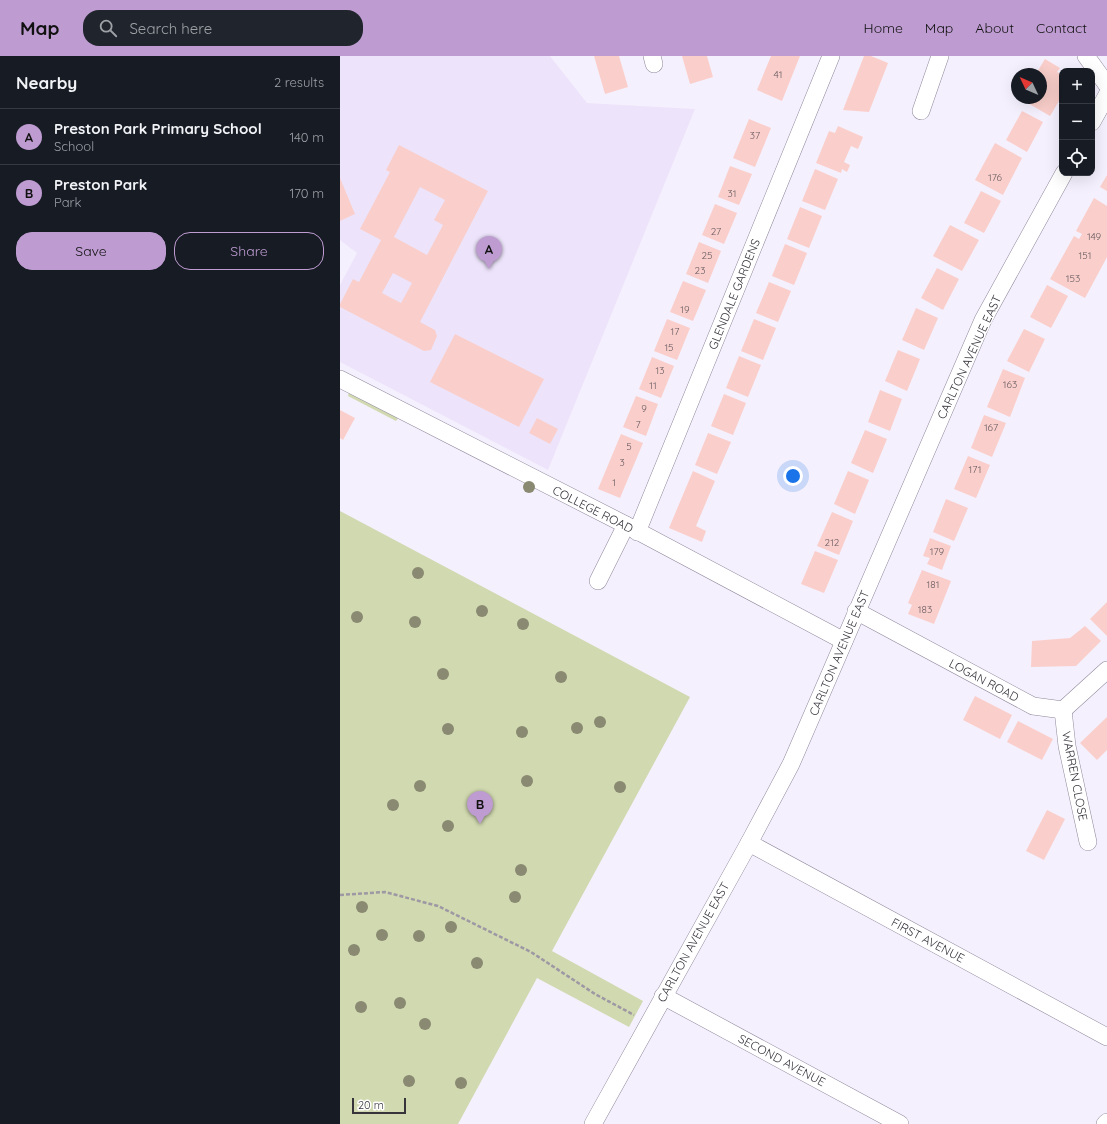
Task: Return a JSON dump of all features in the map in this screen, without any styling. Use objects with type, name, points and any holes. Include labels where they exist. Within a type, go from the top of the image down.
[{"type":"street","name":"GLENDALE GARDENS","points":[[598,581],[632,529],[831,56]]},
{"type":"street","points":[[921,110],[940,56]]},
{"type":"street","points":[[1086,56],[1107,85]]},
{"type":"street","points":[[1095,117],[1107,95]]},
{"type":"street","name":"CARLTON AVENUE EAST","points":[[593,1124],[749,843],[791,764],[983,320],[1062,176]]},
{"type":"street","name":"COLLEGE ROAD","points":[[340,379],[632,529],[844,641]]},
{"type":"street","name":"LOGAN ROAD","points":[[856,611],[1033,706],[1063,710]]},
{"type":"street","points":[[1063,710],[1107,670]]},
{"type":"street","name":"WARREN CLOSE","points":[[1063,710],[1067,746],[1088,842]]},
{"type":"street","name":"FIRST AVENUE","points":[[749,843],[1107,1036]]},
{"type":"street","name":"SECOND AVENUE","points":[[663,996],[900,1124]]},
{"type":"path","points":[[340,895],[386,892],[438,906],[531,952],[595,994],[648,1023]]},
{"type":"shaded area","points":[[340,56],[550,56],[587,103],[695,109],[548,470],[340,362],[340,285],[357,253],[340,240]]},
{"type":"green space","points":[[349,392],[398,418],[396,421],[348,396]]},
{"type":"green space","points":[[340,511],[690,697],[552,951],[643,1001],[629,1027],[537,978],[458,1124],[340,1124]]},
{"type":"building","points":[[594,56],[619,56],[628,87],[605,94]]},
{"type":"building","points":[[682,56],[707,56],[713,77],[690,84]]},
{"type":"building","points":[[771,56],[800,56],[782,101],[757,90]]},
{"type":"building","points":[[864,56],[871,56],[888,63],[869,112],[843,110]]},
{"type":"building","points":[[1045,59],[1060,68],[1057,72],[1059,73],[1059,101],[1050,116],[1030,104],[1047,104],[1047,68],[1040,68]]},
{"type":"building","points":[[1022,111],[1043,122],[1027,152],[1006,140]]},
{"type":"building","points":[[749,119],[771,128],[755,167],[733,158]]},
{"type":"building","points":[[838,126],[863,137],[858,149],[851,146],[844,162],[850,165],[847,172],[842,169],[841,173],[816,163],[829,131],[835,133]]},
{"type":"building","points":[[995,143],[1022,158],[1003,195],[975,180]]},
{"type":"building","points":[[399,145],[488,191],[420,322],[435,330],[437,336],[431,350],[424,351],[340,307],[340,304],[353,279],[359,282],[381,240],[360,229],[390,172],[386,170]],"holes":[[[420,187],[445,200],[434,220],[443,225],[427,255],[394,237]],[[393,273],[412,283],[401,303],[382,293]]]},
{"type":"building","points":[[730,166],[752,174],[739,205],[718,197]]},
{"type":"building","points":[[815,169],[838,179],[825,210],[802,201]]},
{"type":"building","points":[[1107,175],[1107,191],[1100,187]]},
{"type":"building","points":[[340,178],[355,214],[340,221]]},
{"type":"building","points":[[981,191],[1001,201],[984,233],[964,223]]},
{"type":"building","points":[[1094,198],[1107,206],[1107,257],[1085,298],[1050,279],[1074,236],[1079,239],[1082,234],[1076,231]]},
{"type":"building","points":[[715,204],[737,213],[724,244],[702,235]]},
{"type":"building","points":[[800,207],[822,216],[809,248],[787,239]]},
{"type":"building","points":[[950,225],[979,240],[962,271],[933,256]]},
{"type":"building","points":[[699,242],[721,251],[708,283],[686,274]]},
{"type":"building","points":[[785,244],[807,253],[794,285],[772,276]]},
{"type":"building","points":[[937,268],[959,279],[943,310],[921,298]]},
{"type":"building","points":[[683,281],[706,290],[693,321],[670,312]]},
{"type":"building","points":[[769,282],[791,291],[778,322],[756,313]]},
{"type":"building","points":[[1047,285],[1068,296],[1051,328],[1030,317]]},
{"type":"building","points":[[916,308],[938,318],[924,350],[902,340]]},
{"type":"building","points":[[667,319],[690,328],[677,360],[654,351]]},
{"type":"building","points":[[754,319],[776,328],[763,360],[741,351]]},
{"type":"building","points":[[1024,329],[1045,339],[1029,372],[1007,361]]},
{"type":"building","points":[[455,334],[544,379],[519,427],[430,382]]},
{"type":"building","points":[[898,350],[920,359],[907,391],[885,381]]},
{"type":"building","points":[[739,356],[761,365],[748,397],[726,388]]},
{"type":"building","points":[[652,357],[674,366],[661,398],[639,389]]},
{"type":"building","points":[[1003,369],[1025,378],[1010,417],[987,407]]},
{"type":"building","points":[[880,390],[902,399],[890,431],[868,422]]},
{"type":"building","points":[[724,394],[746,403],[733,435],[711,426]]},
{"type":"building","points":[[636,396],[658,404],[646,436],[623,427]]},
{"type":"building","points":[[340,410],[355,418],[343,440],[340,438]]},
{"type":"building","points":[[984,415],[1006,423],[992,457],[971,448]]},
{"type":"building","points":[[537,418],[558,429],[550,444],[529,433]]},
{"type":"building","points":[[865,430],[887,439],[873,473],[851,463]]},
{"type":"building","points":[[708,433],[731,442],[717,474],[695,465]]},
{"type":"building","points":[[621,434],[643,443],[620,498],[598,489]]},
{"type":"building","points":[[968,456],[990,465],[976,498],[954,489]]},
{"type":"building","points":[[693,471],[715,481],[696,526],[706,531],[702,542],[669,528]]},
{"type":"building","points":[[848,471],[869,480],[855,514],[834,504]]},
{"type":"building","points":[[946,499],[968,508],[954,541],[933,532]]},
{"type":"building","points":[[832,512],[853,521],[839,555],[817,546]]},
{"type":"building","points":[[930,538],[951,546],[942,570],[927,564],[930,558],[923,556]]},
{"type":"building","points":[[815,551],[838,560],[824,593],[801,584]]},
{"type":"building","points":[[922,570],[951,581],[934,624],[908,614],[912,605],[908,603]]},
{"type":"building","points":[[1107,602],[1107,636],[1090,619]]},
{"type":"building","points":[[1085,626],[1101,641],[1076,666],[1031,667],[1032,641],[1070,638]]},
{"type":"building","points":[[975,696],[1012,715],[1000,739],[963,720]]},
{"type":"building","points":[[1107,717],[1107,750],[1097,760],[1080,743]]},
{"type":"building","points":[[1018,721],[1053,739],[1042,760],[1007,742]]},
{"type":"building","points":[[1047,810],[1065,819],[1044,860],[1026,851]]},
{"type":"place","name":"Preston Park Primary School","points":[[489,269]]},
{"type":"place","name":"Preston Park","points":[[480,824]]}]
